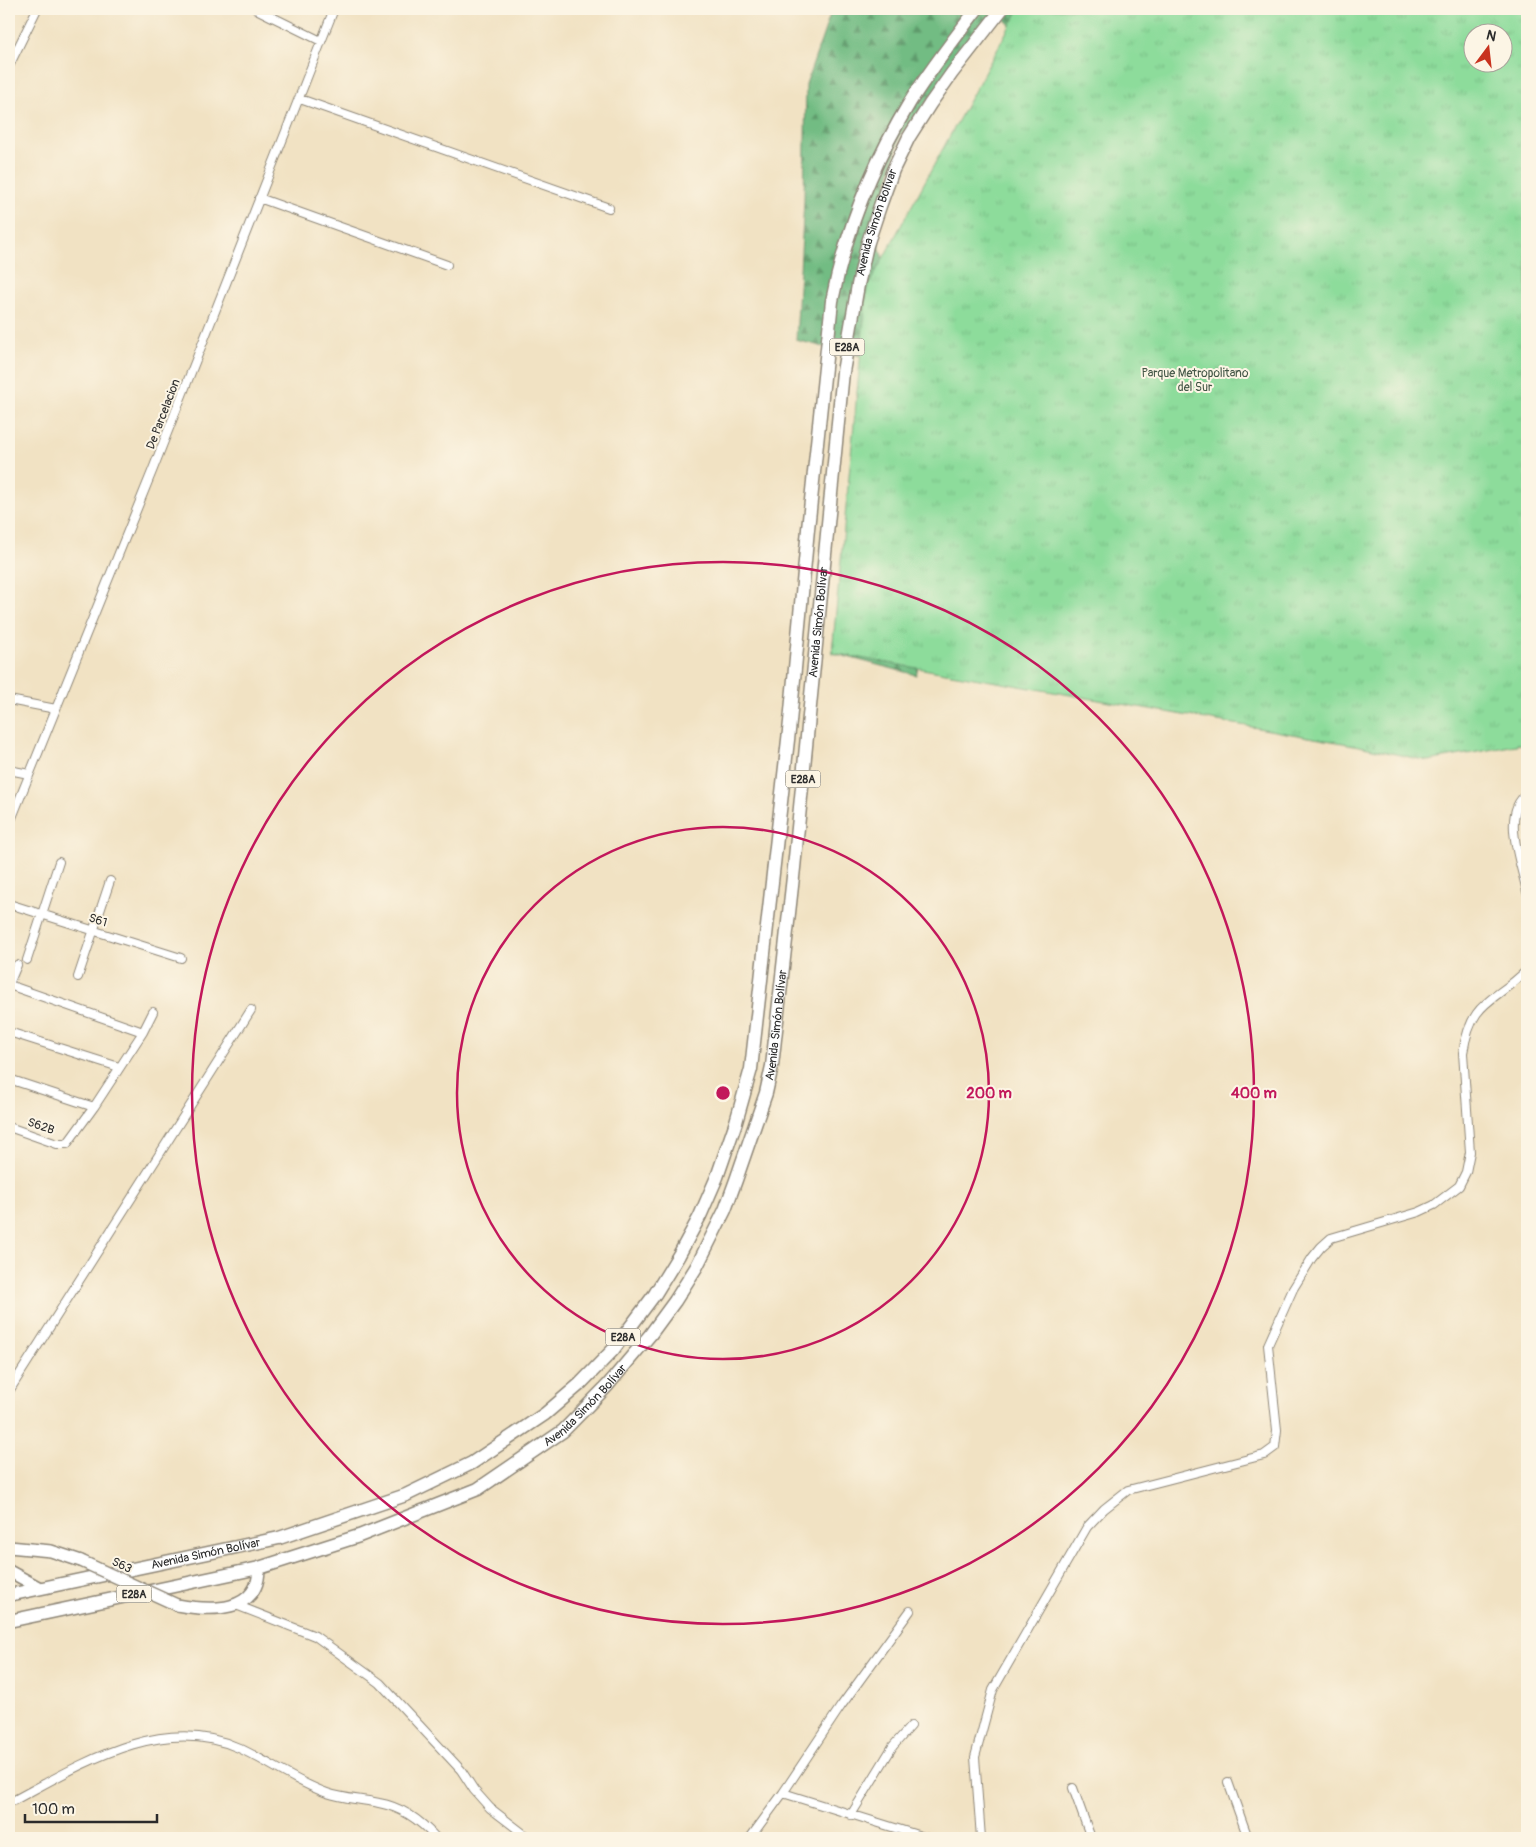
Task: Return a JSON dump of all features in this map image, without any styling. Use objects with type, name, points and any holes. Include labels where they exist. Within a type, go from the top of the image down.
[{"type":"highway","name":"Avenida Simón Bolívar","points":[[9,1595],[279,1538],[406,1495],[472,1464],[545,1414],[580,1384],[613,1350],[655,1294],[684,1248],[717,1177],[736,1122],[750,1070],[790,722],[832,301],[838,272],[862,195],[890,137],[932,69],[977,9]]},
{"type":"highway","name":"Avenida Simón Bolívar","points":[[9,1620],[258,1568],[359,1536],[478,1488],[563,1431],[607,1386],[650,1334],[675,1301],[697,1266],[725,1210],[770,1080],[792,888],[843,372],[867,245],[893,170],[909,137],[946,81],[1002,9]]},
{"type":"highway","points":[[790,722],[808,724]]},
{"type":"main road","name":"S63","points":[[9,1547],[51,1551],[81,1561],[177,1605],[200,1609],[236,1605]]},
{"type":"main road","points":[[236,1605],[254,1591],[259,1580],[258,1568]]},
{"type":"main road","points":[[9,1571],[40,1588]]},
{"type":"street","points":[[9,66],[37,9]]},
{"type":"street","points":[[256,9],[321,41]]},
{"type":"street","name":"De Parcelacion","points":[[9,825],[154,469],[334,9]]},
{"type":"street","points":[[300,99],[609,208]]},
{"type":"street","points":[[259,198],[447,265]]},
{"type":"street","points":[[9,700],[56,709]]},
{"type":"street","points":[[9,770],[29,774]]},
{"type":"street","points":[[1527,794],[1518,803],[1513,827],[1525,869],[1527,892]]},
{"type":"street","points":[[27,960],[59,862]]},
{"type":"street","points":[[78,977],[110,881]]},
{"type":"street","name":"S61","points":[[9,904],[181,958]]},
{"type":"street","points":[[18,965],[9,984],[143,1032]]},
{"type":"street","points":[[981,1838],[975,1756],[993,1690],[1087,1527],[1104,1508],[1128,1490],[1264,1455],[1275,1446],[1277,1430],[1268,1346],[1294,1289],[1317,1252],[1331,1238],[1419,1212],[1434,1205],[1459,1186],[1466,1172],[1470,1152],[1463,1061],[1465,1036],[1472,1020],[1486,1001],[1505,989],[1527,970]]},
{"type":"street","points":[[9,1390],[251,1010]]},
{"type":"street","points":[[9,1079],[94,1107],[143,1032],[153,1012]]},
{"type":"street","points":[[9,1032],[119,1067]]},
{"type":"street","name":"S62B","points":[[9,1127],[57,1144],[67,1144],[94,1107]]},
{"type":"street","points":[[236,1605],[315,1636],[380,1683],[461,1770],[474,1790],[490,1808],[529,1838]]},
{"type":"street","points":[[750,1838],[783,1793],[841,1706],[910,1611]]},
{"type":"street","points":[[851,1815],[893,1746],[911,1726]]},
{"type":"street","points":[[9,1803],[90,1760],[139,1742],[172,1736],[198,1736],[239,1748],[296,1780],[326,1793],[345,1798],[381,1803],[400,1810],[422,1822],[436,1838]]},
{"type":"street","points":[[1228,1782],[1248,1838]]},
{"type":"street","points":[[1074,1788],[1091,1838]]},
{"type":"street","points":[[783,1793],[927,1838]]},
{"type":"green space","points":[[832,9],[1062,9],[1029,44],[998,13],[900,135],[875,230],[898,315],[968,482],[916,675],[832,653],[859,403],[861,356],[796,340],[804,201],[806,84]]},
{"type":"green space","name":"Parque Metropolitano del Sur","points":[[1019,9],[1527,9],[1527,743],[1428,761],[1354,745],[832,653],[867,288]]}]
